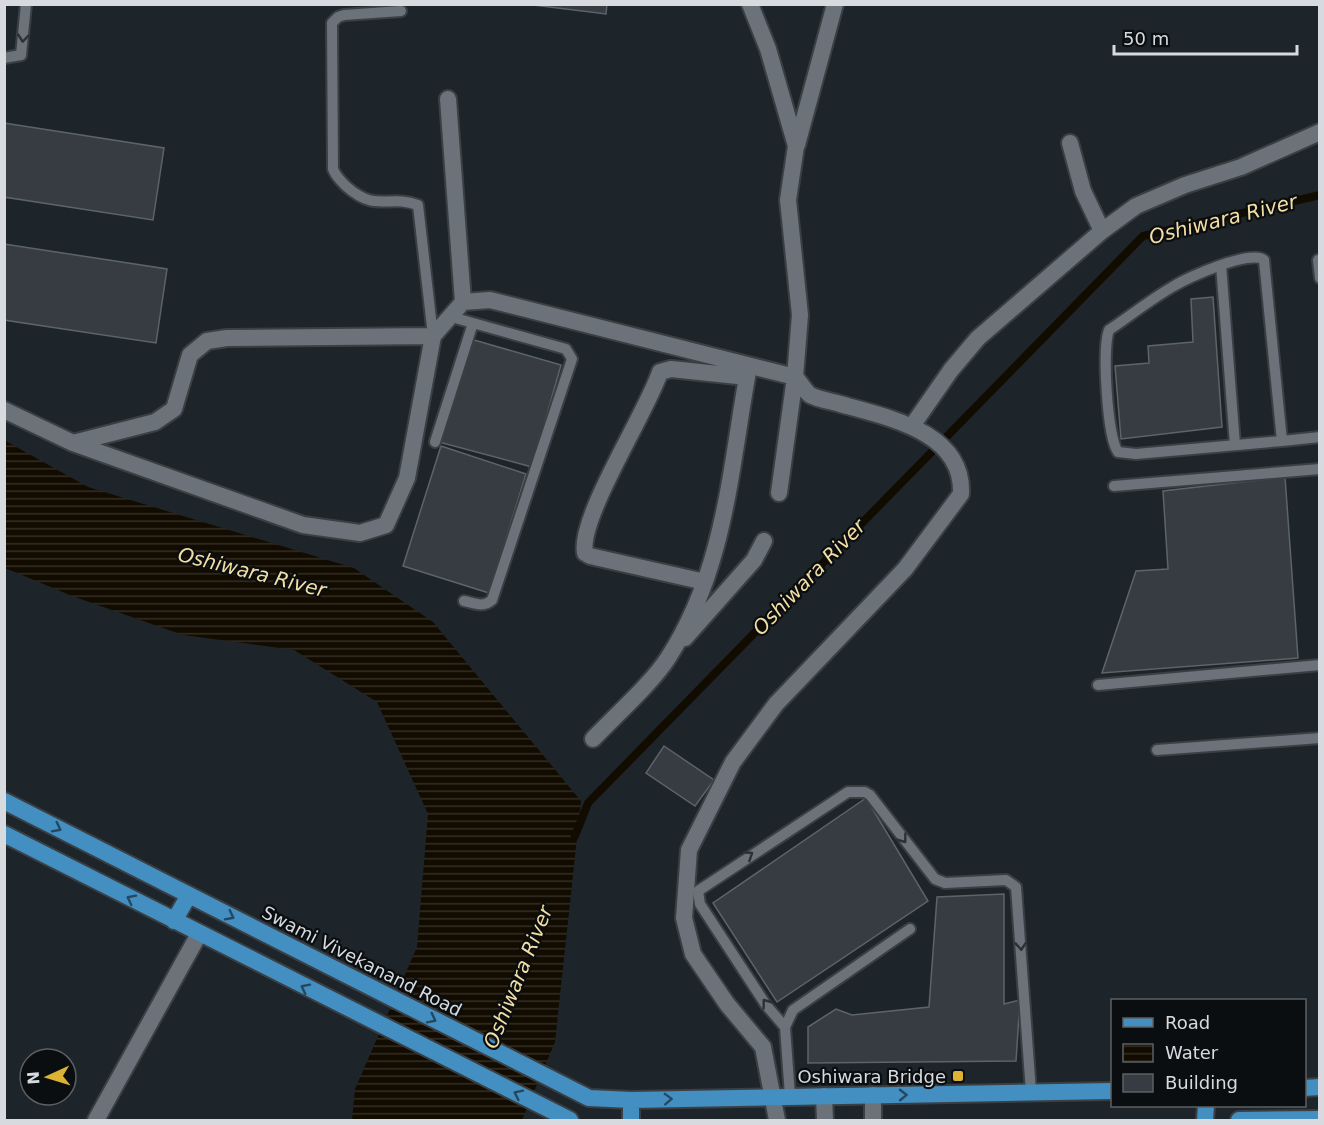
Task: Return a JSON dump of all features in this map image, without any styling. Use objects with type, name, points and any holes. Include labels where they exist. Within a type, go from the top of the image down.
[{"type":"main road","name":"Swami Vivekanand Road","points":[[4,801],[589,1098],[631,1101],[782,1096],[1111,1091]]},
{"type":"main road","points":[[4,834],[357,1015],[570,1120]]},
{"type":"main road","points":[[174,921],[189,895]]},
{"type":"main road","points":[[631,1101],[631,1120]]},
{"type":"main road","points":[[1239,1120],[1320,1119]]},
{"type":"street","points":[[750,4],[768,49],[796,146]]},
{"type":"street","points":[[779,493],[795,377],[800,315],[788,200],[796,146],[834,4]]},
{"type":"street","points":[[448,99],[463,302]]},
{"type":"street","points":[[912,426],[951,370],[978,338],[1102,231],[1136,206],[1185,185],[1241,167],[1320,132]]},
{"type":"street","points":[[1070,143],[1083,191],[1102,231]]},
{"type":"street","points":[[4,410],[73,443],[303,525],[360,533],[386,525],[407,478],[433,336],[448,316],[463,302],[490,300],[748,371]]},
{"type":"street","points":[[73,443],[155,422],[174,409],[190,355],[207,341],[226,338],[433,336]]},
{"type":"street","points":[[705,582],[585,553],[584,543],[598,502],[660,372],[671,369],[748,371],[795,377],[810,394],[912,426],[928,435],[956,462],[961,481],[961,494],[905,569],[776,704],[733,762],[689,850],[684,918],[693,954],[727,1004],[763,1047],[782,1096],[777,1120]]},
{"type":"street","points":[[667,659],[705,582],[723,525],[748,371]]},
{"type":"street","points":[[593,739],[754,560],[764,541]]},
{"type":"street","points":[[96,1120],[199,934]]},
{"type":"street","points":[[873,1095],[873,1120]]},
{"type":"street","points":[[824,1096],[825,1120]]},
{"type":"lane","points":[[4,58],[21,55],[26,4]]},
{"type":"lane","points":[[401,11],[344,15],[332,23],[333,169],[337,177],[361,199],[369,202],[410,202],[418,205],[433,336]]},
{"type":"lane","points":[[1282,441],[1264,260],[1253,255],[1175,285],[1108,330],[1104,353],[1112,438],[1118,452],[1136,454],[1282,441],[1320,437]]},
{"type":"lane","points":[[1318,260],[1320,278]]},
{"type":"lane","points":[[1221,266],[1235,445]]},
{"type":"lane","points":[[448,316],[566,349],[572,359],[492,600],[487,605],[464,601]]},
{"type":"lane","points":[[435,442],[473,323]]},
{"type":"lane","points":[[1114,486],[1320,469]]},
{"type":"lane","points":[[1098,685],[1320,665]]},
{"type":"lane","points":[[1156,750],[1320,738]]},
{"type":"lane","points":[[785,1027],[766,1005],[700,904],[698,891],[848,792],[865,792],[935,879],[945,883],[1006,880],[1016,887],[1031,1092]]},
{"type":"lane","points":[[782,1096],[785,1027],[793,1010],[910,929]]},
{"type":"water","points":[[4,440],[88,487],[354,568],[433,622],[581,801],[555,1042],[522,1120],[352,1120],[355,1089],[417,947],[428,814],[377,702],[294,650],[183,635],[72,596],[5,568]]},
{"type":"building","points":[[525,4],[607,4],[606,14]]},
{"type":"building","points":[[4,123],[164,148],[153,220],[4,197]]},
{"type":"building","points":[[4,244],[167,269],[156,343],[4,320]]},
{"type":"building","points":[[1213,297],[1222,427],[1121,439],[1115,366],[1149,363],[1148,346],[1193,342],[1191,299]]},
{"type":"building","points":[[474,340],[561,365],[532,467],[439,442]]},
{"type":"building","points":[[441,446],[526,474],[489,593],[403,566]]},
{"type":"building","points":[[1285,477],[1298,658],[1102,673],[1136,571],[1168,569],[1163,491]]},
{"type":"building","points":[[664,746],[714,780],[695,806],[646,773]]},
{"type":"building","points":[[866,798],[928,901],[777,1002],[713,903]]},
{"type":"building","points":[[1004,894],[1004,1004],[1020,1000],[1016,1061],[808,1063],[808,1027],[836,1009],[852,1015],[929,1007],[937,897]]},
{"type":"waterway","name":"Oshiwara River","points":[[575,836],[588,803],[1143,236],[1320,195]]},
{"type":"place","name":"Oshiwara Bridge","points":[[958,1076]]}]
